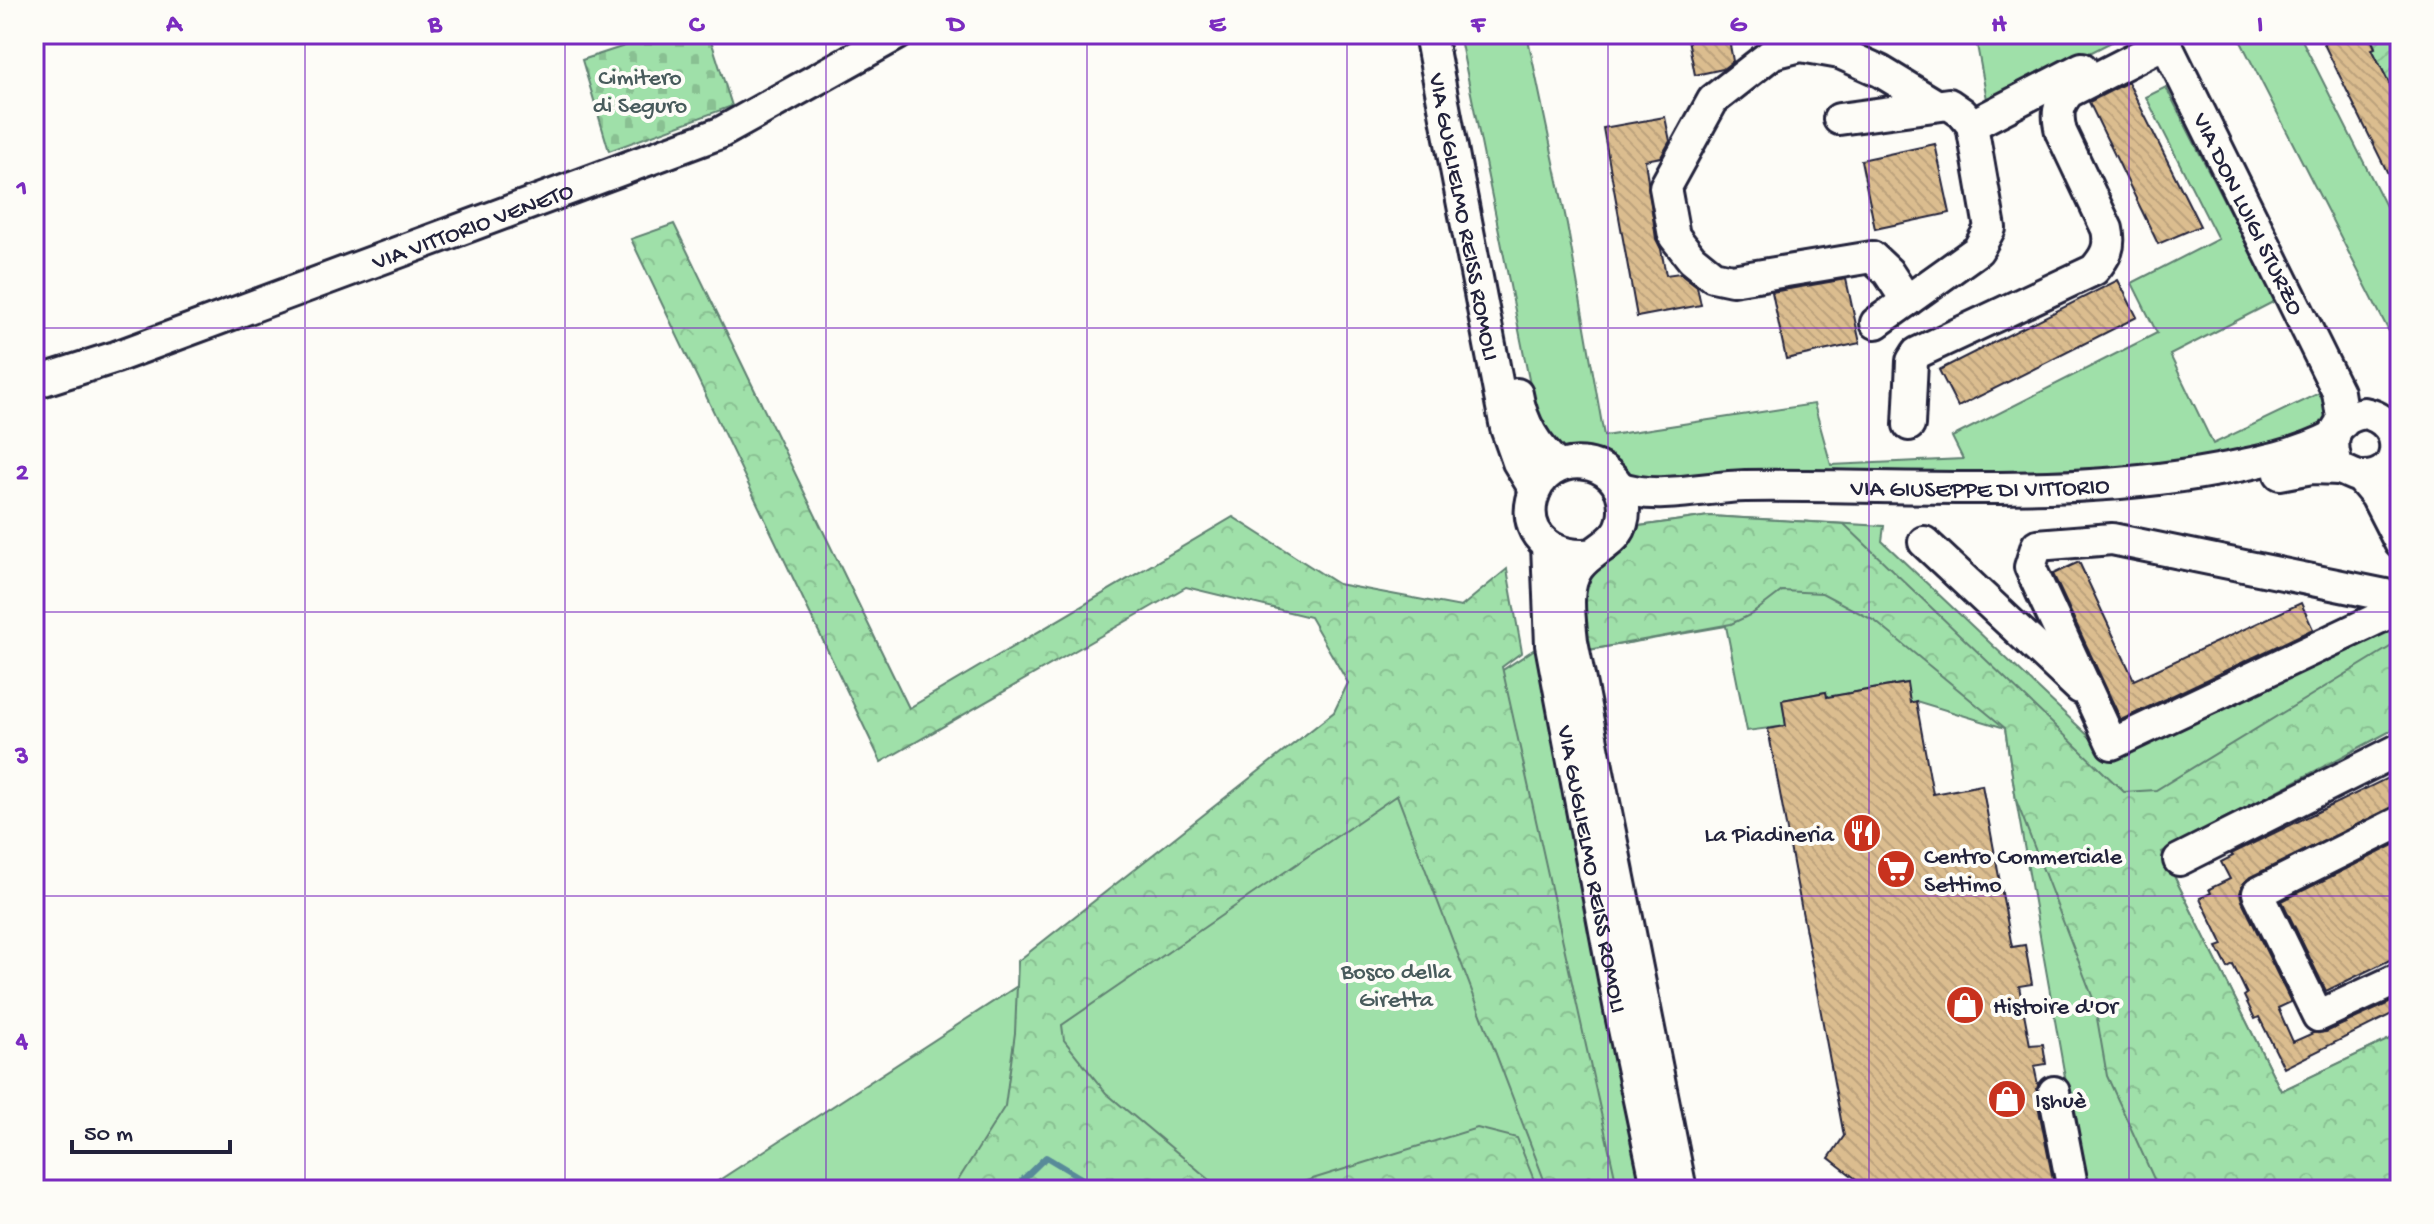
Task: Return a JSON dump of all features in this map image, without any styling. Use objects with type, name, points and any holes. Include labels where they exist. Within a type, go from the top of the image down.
[{"type":"street","name":"VIA VITTORIO VENETO","points":[[34,383],[116,357],[720,133],[898,34]]},
{"type":"street","name":"VIA GUGLIELMO REISS ROMOLI","points":[[1430,34],[1506,428],[1518,462],[1535,490]]},
{"type":"street","name":"VIA GUGLIELMO REISS ROMOLI","points":[[1446,34],[1520,410],[1541,450],[1558,466]]},
{"type":"street","points":[[1972,125],[2158,37]]},
{"type":"street","points":[[1909,425],[1912,361],[1917,353],[2094,270],[2104,258],[2110,244],[2107,229],[2061,132],[2059,103],[2069,92],[2158,37]]},
{"type":"street","name":"VIA DON LUIGI STURZO","points":[[2158,37],[2338,392],[2366,425]]},
{"type":"street","points":[[1907,301],[1888,272],[1872,257],[1732,280],[1713,276],[1692,259],[1674,236],[1665,187],[1713,100],[1773,53],[1801,46],[1840,53],[1880,71],[1936,105]]},
{"type":"street","points":[[1839,119],[1949,104],[1972,125],[1990,228],[1978,250],[1876,323]]},
{"type":"street","points":[[2375,471],[2396,444],[2366,425],[2333,453],[2375,471],[2400,543]]},
{"type":"street","name":"VIA GIUSEPPE DI VITTORIO","points":[[1619,487],[1635,493],[1652,494],[1745,486],[1962,489],[2076,486],[2170,479],[2306,451],[2366,425]]},
{"type":"street","points":[[1586,463],[1611,476],[1619,487],[1623,498],[1623,523],[1606,547],[1593,554],[1577,557],[1561,554],[1537,534],[1531,504],[1535,490],[1544,476],[1558,466],[1586,463]]},
{"type":"street","name":"VIA GIUSEPPE DI VITTORIO","points":[[1623,523],[1653,511],[1708,503],[1976,504],[2076,501],[2172,495],[2312,468],[2375,471]]},
{"type":"street","points":[[2400,598],[2112,539],[2037,545],[2030,567],[2112,744],[2400,608]]},
{"type":"street","points":[[1924,542],[2090,697]]},
{"type":"street","name":"VIA GUGLIELMO REISS ROMOLI","points":[[1547,545],[1551,645],[1620,1010],[1658,1190]]},
{"type":"street","name":"VIA GUGLIELMO REISS ROMOLI","points":[[1593,554],[1577,569],[1570,591],[1572,641],[1681,1190]]},
{"type":"street","points":[[2179,860],[2400,749]]},
{"type":"street","points":[[2400,822],[2258,893],[2318,1016],[2400,978]]},
{"type":"street","points":[[1620,1010],[1644,1076],[1668,1190]]},
{"type":"street","points":[[2054,1092],[2073,1190]]},
{"type":"green space","name":"Cimitero di Seguro","points":[[661,34],[709,34],[732,106],[609,151],[582,60]]},
{"type":"green space","points":[[1459,34],[1527,34],[1567,224],[1604,436],[1814,404],[1831,465],[1963,459],[1952,437],[2157,333],[2132,283],[2218,239],[2146,97],[2166,87],[2275,301],[2170,355],[2213,444],[2319,393],[2329,416],[2323,430],[2187,468],[2005,480],[1631,481],[1561,453],[1539,429]]},
{"type":"green space","points":[[1975,34],[2127,34],[1988,105]]},
{"type":"green space","points":[[2237,34],[2299,34],[2400,234],[2400,353]]},
{"type":"green space","points":[[2364,34],[2400,34],[2400,96],[2395,95],[2372,49],[2375,47],[2371,38]]},
{"type":"green space","points":[[674,224],[909,708],[1233,517],[1338,584],[1461,607],[1507,569],[1522,652],[1502,667],[1618,1190],[1548,1190],[1397,795],[1062,1025],[1064,1040],[1106,1093],[1222,1190],[952,1190],[1005,1106],[1015,1033],[1018,961],[1334,712],[1348,683],[1310,617],[1186,587],[881,762],[631,239]]},
{"type":"green space","points":[[1709,516],[1884,526],[1882,541],[2113,759],[2400,621],[2400,726],[2162,852],[2281,1091],[2400,1034],[2400,1190],[2085,1190],[2005,728],[1916,701],[1910,703],[1906,683],[1834,696],[1831,717],[1826,692],[1782,700],[1786,726],[1747,731],[1726,626],[1583,651],[1626,546],[1640,526]]},
{"type":"green space","points":[[1709,516],[1844,524],[2124,792],[2156,790],[2400,641],[2400,726],[2162,852],[2281,1091],[2400,1034],[2400,1190],[2159,1190],[2107,1076],[2094,1001],[2016,800],[2005,728],[1875,621],[1822,593],[1782,591],[1752,614],[1731,624],[1583,651],[1577,601],[1597,562],[1626,546],[1640,526]]},
{"type":"green space","name":"Bosco della Giretta","points":[[1538,647],[1648,1190],[704,1190]]},
{"type":"green space","points":[[1477,1128],[1517,1138],[1538,1190],[1277,1190]]},
{"type":"building","points":[[1687,34],[1728,34],[1733,61],[1723,69],[1695,75]]},
{"type":"building","points":[[2319,34],[2369,34],[2375,48],[2372,49],[2395,95],[2400,93],[2400,198]]},
{"type":"building","points":[[2128,82],[2200,226],[2158,244],[2089,102]]},
{"type":"building","points":[[1665,117],[1670,141],[1661,157],[1645,160],[1656,239],[1666,275],[1680,273],[1697,286],[1701,305],[1637,317],[1603,128]]},
{"type":"building","points":[[1935,144],[1950,213],[1875,229],[1861,160]]},
{"type":"building","points":[[1846,279],[1860,343],[1786,359],[1772,292]]},
{"type":"building","points":[[2118,280],[2137,317],[1958,407],[1939,370]]},
{"type":"building","points":[[2079,562],[2134,680],[2301,603],[2313,629],[2121,720],[2053,574]]},
{"type":"building","name":"Centro Commerciale Settimo","points":[[1907,683],[1910,703],[1916,701],[1933,794],[1982,785],[2012,947],[2025,945],[2032,984],[2019,986],[2030,1045],[2043,1044],[2046,1064],[2034,1066],[2038,1085],[2036,1095],[2055,1190],[1858,1190],[1856,1179],[1829,1158],[1844,1136],[1768,729],[1786,726],[1782,700],[1826,692],[1827,697]]},
{"type":"building","points":[[2400,772],[2400,804],[2250,877],[2243,884],[2240,893],[2242,901],[2291,1002],[2278,1008],[2293,1042],[2313,1033],[2326,1032],[2400,998],[2400,1010],[2284,1068],[2259,1017],[2255,1019],[2233,965],[2228,968],[2217,947],[2223,945],[2200,898],[2211,893],[2209,889],[2230,879],[2221,862],[2233,856],[2231,854]]},
{"type":"building","points":[[2400,842],[2400,955],[2326,991],[2282,901]]},
{"type":"waterway","points":[[1012,1190],[1046,1157],[1101,1190]]},
{"type":"place","name":"La Piadineria","points":[[1862,833]]},
{"type":"place","name":"Centro Commerciale Settimo","points":[[1896,869]]},
{"type":"place","name":"Histoire d'Or","points":[[1965,1005]]},
{"type":"place","name":"Ishuè","points":[[2007,1099]]}]
